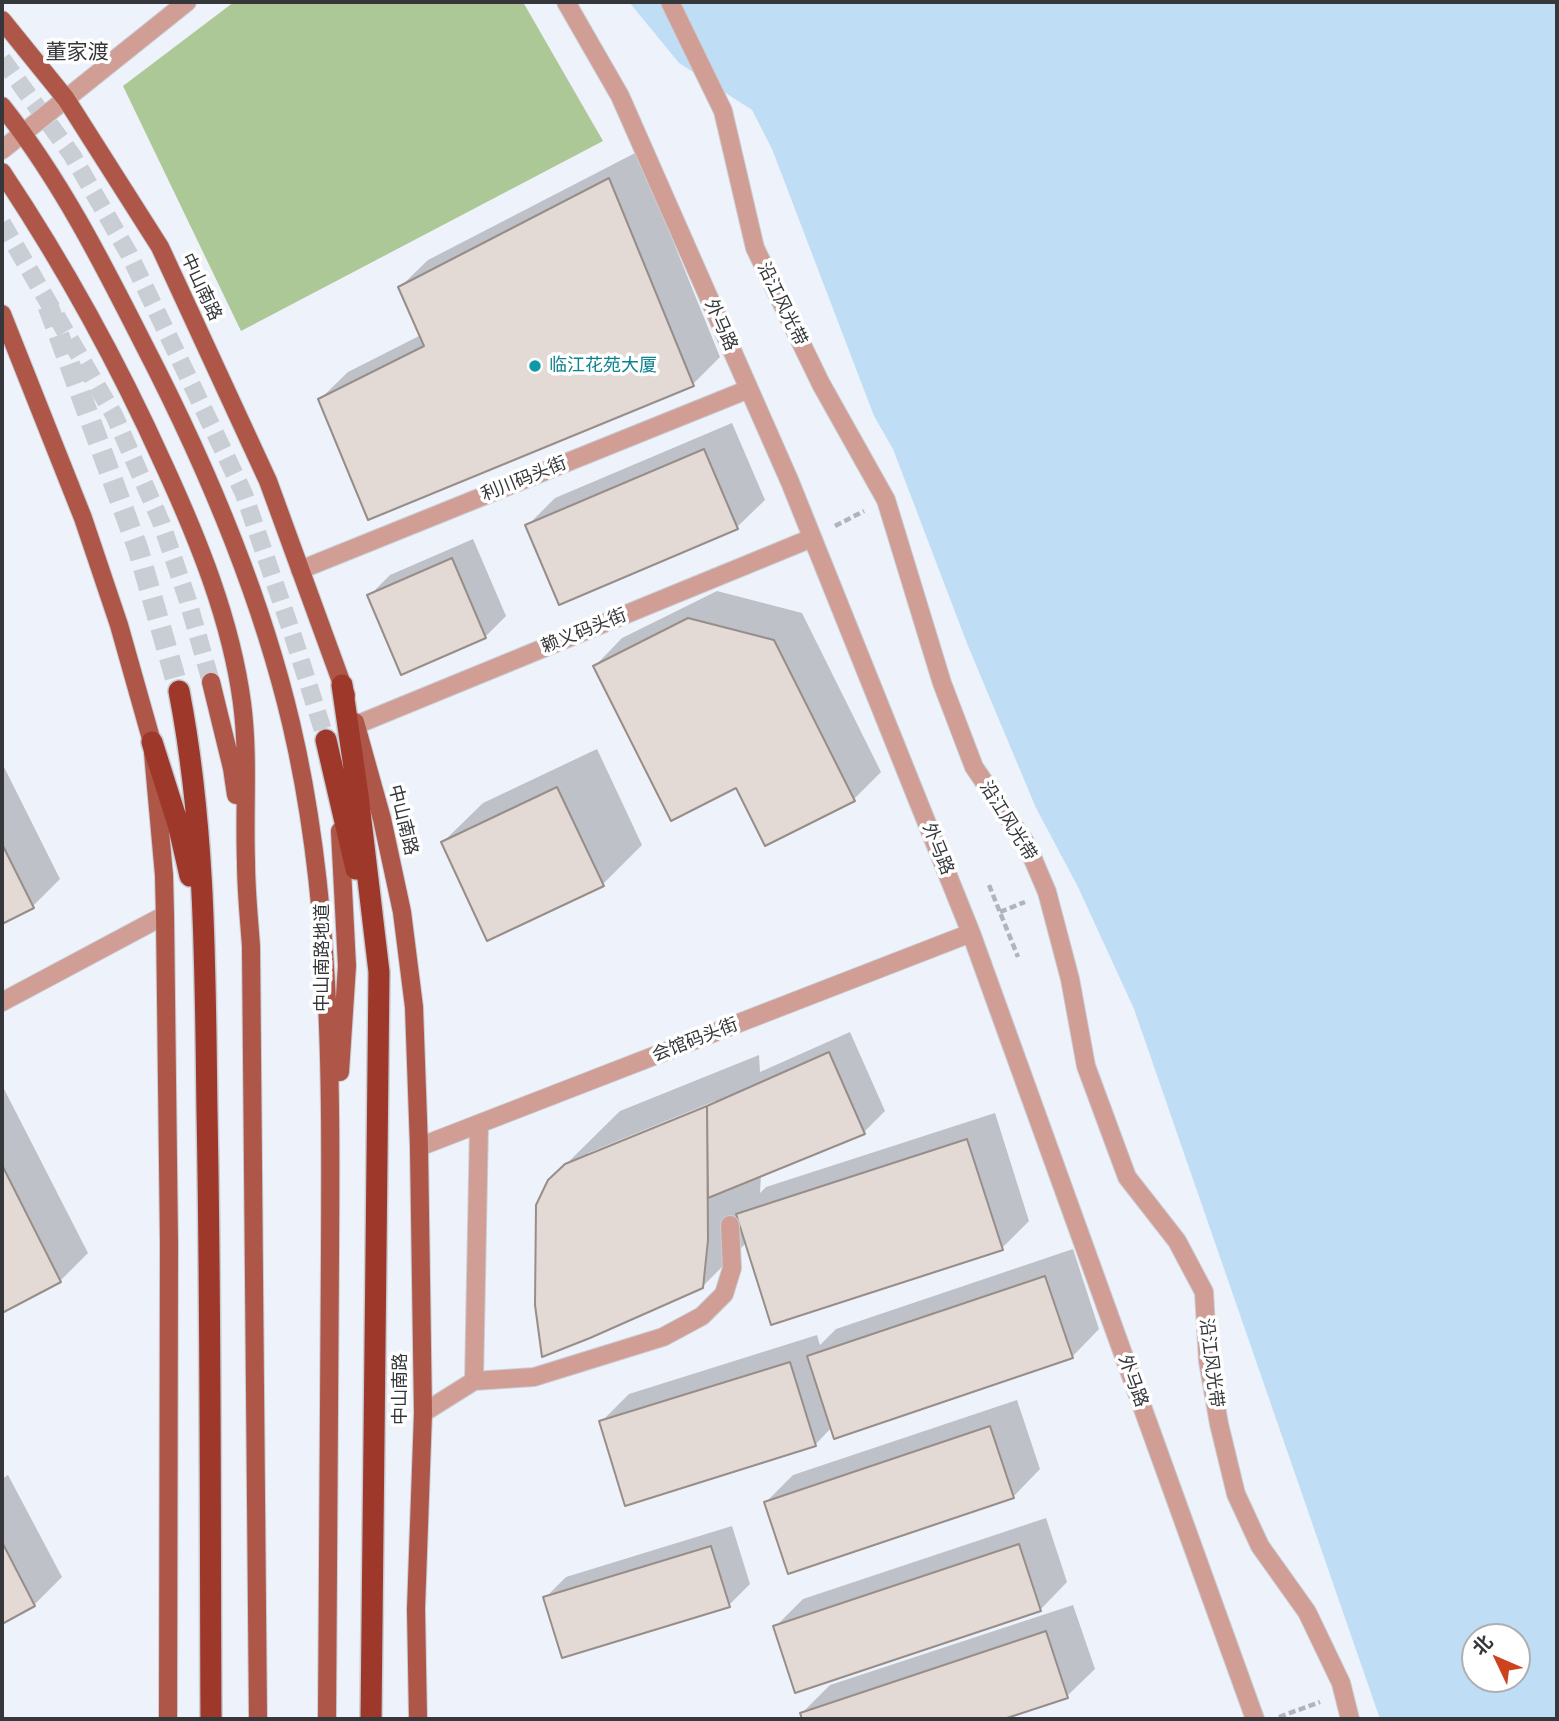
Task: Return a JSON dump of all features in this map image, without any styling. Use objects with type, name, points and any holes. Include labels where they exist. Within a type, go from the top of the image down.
[{"type":"highway","points":[[342,685],[379,972],[371,1719]]},
{"type":"highway","points":[[179,691],[190,748],[205,975],[211,1719]]},
{"type":"highway","points":[[326,740],[360,892],[368,956],[377,1115]]},
{"type":"highway","points":[[152,742],[178,824],[190,878],[205,975]]},
{"type":"main road","name":"中山南路","points":[[2,20],[66,99],[160,247],[268,481],[356,725],[382,819],[402,912],[414,1007],[423,1413],[416,1609],[418,1719]]},
{"type":"main road","points":[[2,106],[23,133],[89,237],[163,382],[223,513],[260,615],[291,723],[319,885],[331,1057],[327,1719]]},
{"type":"main road","points":[[2,172],[77,289],[134,398],[186,513],[214,589],[242,703],[251,946],[258,1719]]},
{"type":"main road","points":[[2,314],[83,518],[119,625],[152,742],[165,915],[169,1231],[168,1719]]},
{"type":"main road","points":[[211,682],[232,768],[246,864]]},
{"type":"main road","name":"中山南路地道","points":[[326,740],[340,826],[346,966],[344,1039],[330,1177]]},
{"type":"street","points":[[2,150],[187,2]]},
{"type":"street","name":"外马路","points":[[566,2],[620,96],[790,482],[971,933],[1255,1719]]},
{"type":"street","name":"沿江风光带","points":[[670,2],[723,111],[755,248],[821,384],[886,500],[942,683],[974,767],[1027,845],[1047,892],[1070,979],[1086,1066],[1127,1177],[1177,1241],[1204,1292],[1208,1361],[1219,1424],[1236,1494],[1260,1546],[1307,1612],[1344,1694],[1350,1719]]},
{"type":"street","name":"利川码头街","points":[[300,570],[749,389]]},
{"type":"street","name":"赖义码头街","points":[[356,725],[812,538]]},
{"type":"street","points":[[2,1002],[165,915]]},
{"type":"street","name":"会馆码头街","points":[[419,1147],[971,933]]},
{"type":"street","points":[[474,1381],[479,1125]]},
{"type":"street","points":[[423,1413],[474,1381],[534,1377],[663,1338],[702,1316],[724,1294],[732,1268],[730,1225]]},
{"type":"path","points":[[812,538],[886,500]]},
{"type":"path","points":[[989,885],[1018,957]]},
{"type":"path","points":[[1272,1719],[1344,1694]]},
{"type":"green space","points":[[234,2],[523,2],[603,141],[241,331],[123,86]]},
{"type":"water","points":[[629,2],[1557,2],[1557,1719],[1380,1719],[1134,1009],[1078,887],[1036,808],[968,646],[893,449],[874,416],[772,149],[752,110],[679,63]]},
{"type":"building","name":"临江花苑大厦","points":[[609,178],[694,386],[368,520],[318,399],[424,346],[398,287]]},
{"type":"building","points":[[704,449],[738,529],[559,605],[525,525]]},
{"type":"building","points":[[452,558],[486,638],[401,675],[367,595]]},
{"type":"building","points":[[688,618],[774,640],[855,801],[765,846],[736,788],[671,821],[593,666]]},
{"type":"building","points":[[557,787],[604,886],[487,941],[441,842]]},
{"type":"building","points":[[2,844],[34,908],[2,924]]},
{"type":"building","points":[[829,1052],[865,1134],[708,1198],[707,1106]]},
{"type":"building","points":[[707,1106],[708,1240],[703,1288],[542,1357],[535,1305],[536,1205],[548,1180],[565,1164]]},
{"type":"building","points":[[967,1139],[1003,1250],[771,1325],[736,1214]]},
{"type":"building","points":[[2,1165],[61,1282],[2,1313]]},
{"type":"building","points":[[1045,1276],[1073,1358],[834,1439],[807,1356]]},
{"type":"building","points":[[790,1362],[816,1446],[625,1506],[599,1421]]},
{"type":"building","points":[[990,1426],[1014,1498],[788,1574],[764,1502]]},
{"type":"building","points":[[2,1542],[35,1606],[2,1624]]},
{"type":"building","points":[[1019,1544],[1041,1611],[795,1693],[773,1626]]},
{"type":"building","points":[[711,1546],[730,1607],[562,1658],[543,1597]]},
{"type":"building","points":[[1046,1631],[1068,1698],[1004,1719],[802,1719],[800,1713]]},
{"type":"tunnel","points":[[2,59],[72,155],[129,254],[244,494],[326,740]]},
{"type":"tunnel","points":[[2,223],[114,415],[161,522],[188,601],[211,682]]},
{"type":"tunnel","points":[[48,306],[138,549],[179,691]]},
{"type":"place","name":"临江花苑大厦","points":[[535,366]]},
{"type":"district","name":"董家渡","points":[[77,53]]}]
